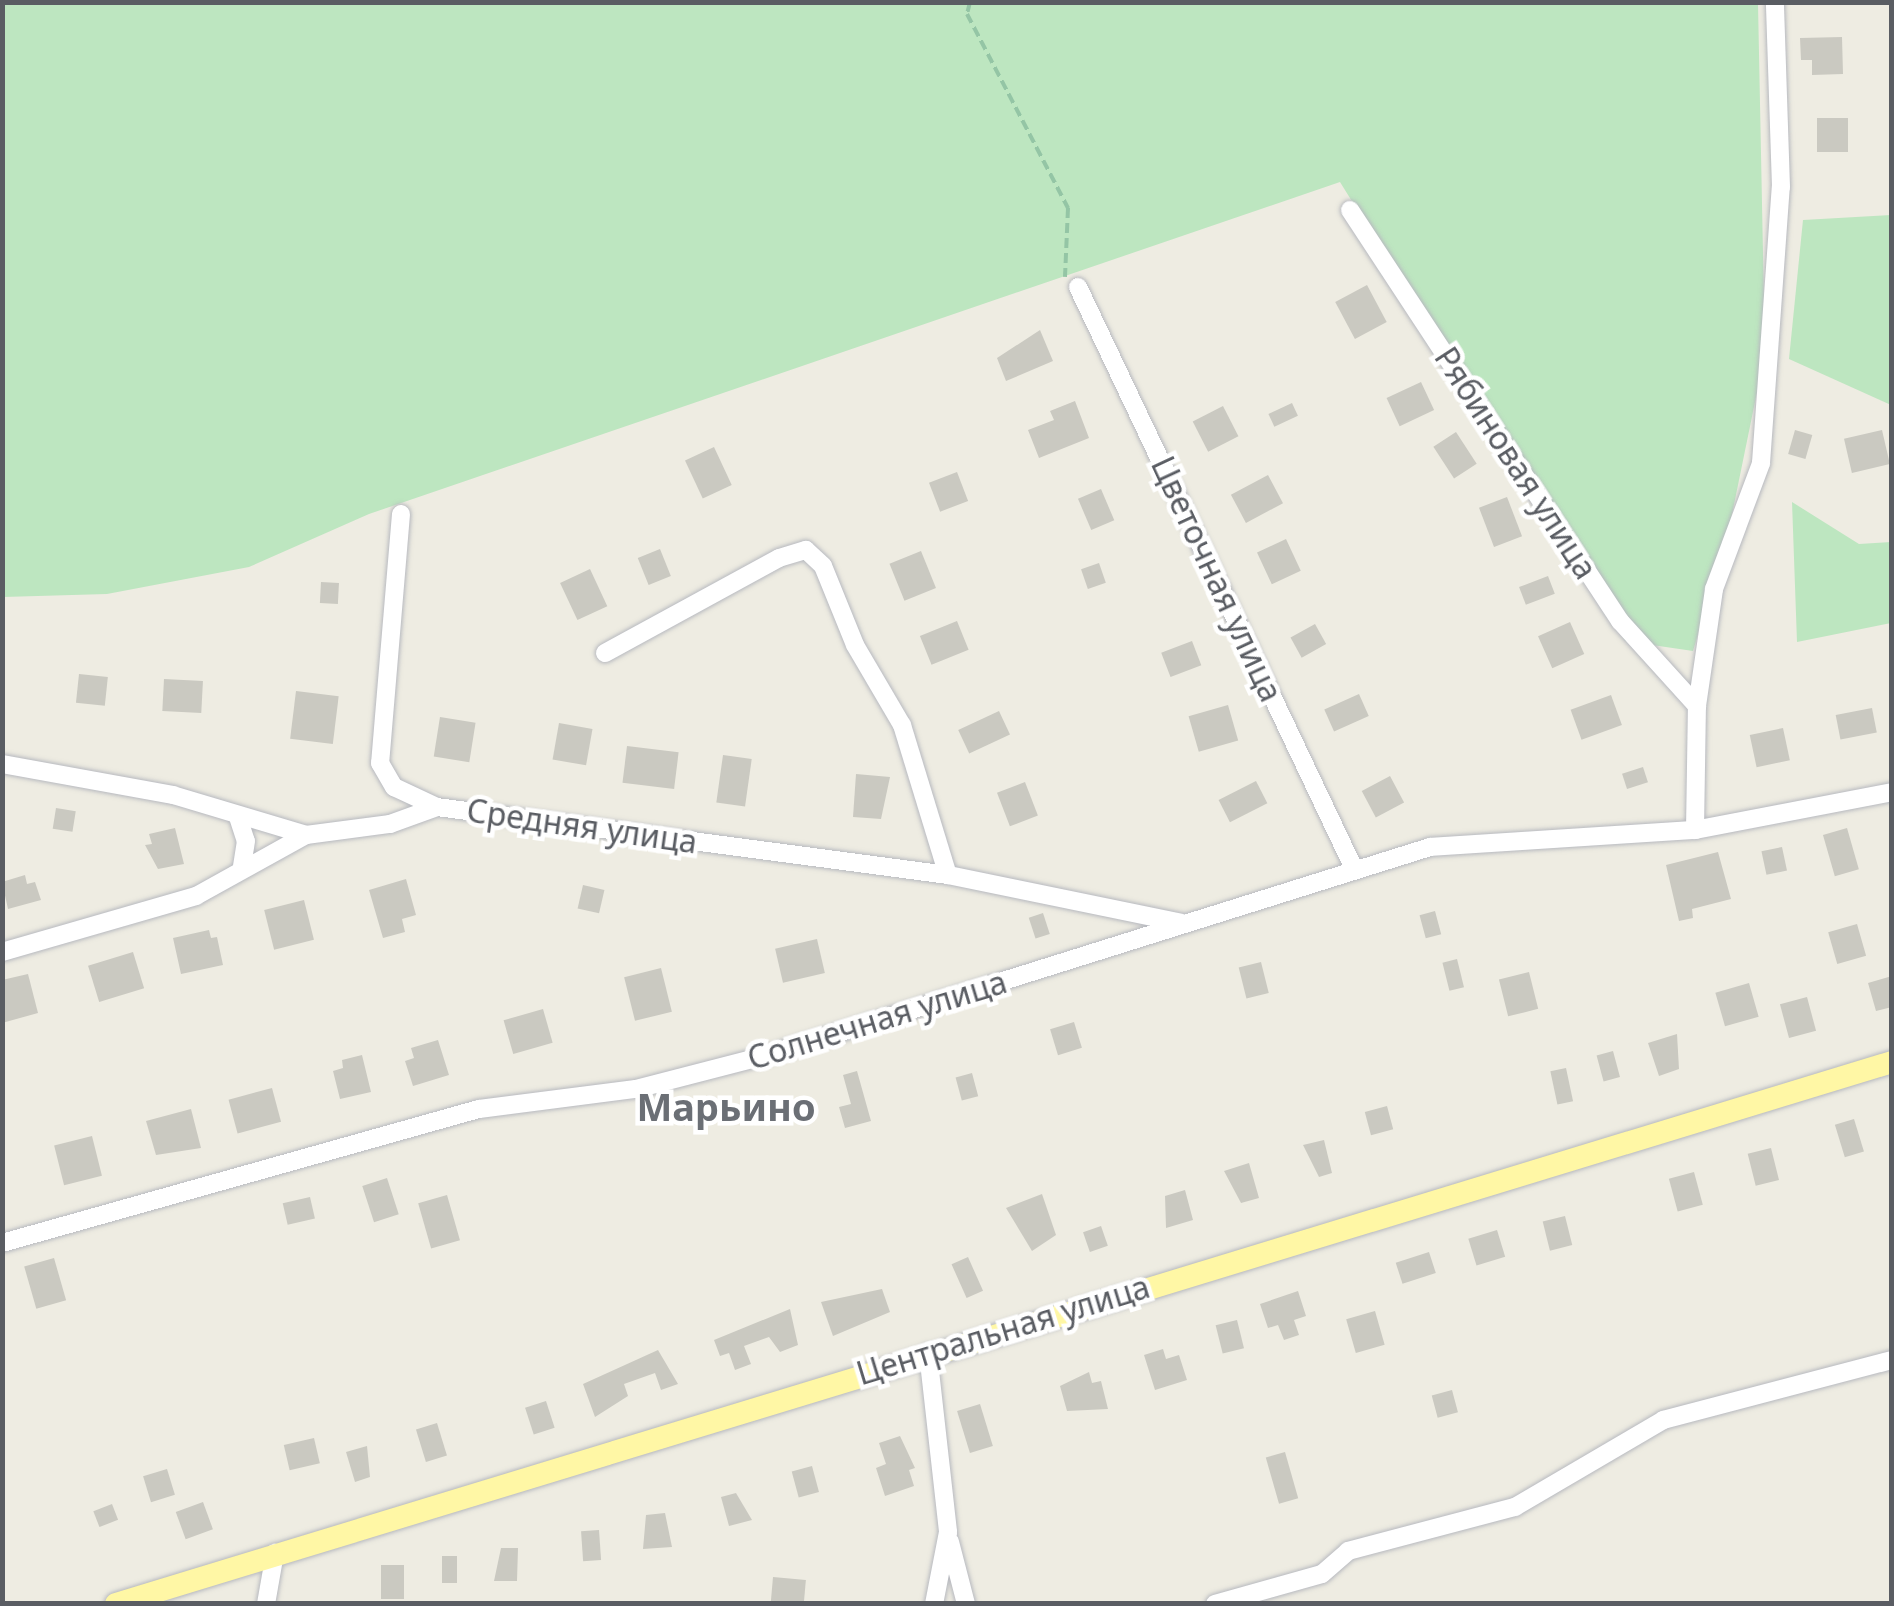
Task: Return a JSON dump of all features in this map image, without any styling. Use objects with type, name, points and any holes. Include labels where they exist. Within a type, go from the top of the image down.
[{"type":"main road","name":"Центральная улица","points":[[116,1604],[928,1353],[1892,1062]]},
{"type":"street","points":[[1695,830],[1696,706],[1714,589],[1761,462],[1781,187],[1775,2]]},
{"type":"street","name":"Рябиновая улица","points":[[1350,210],[1620,621],[1696,706]]},
{"type":"street","name":"Цветочная улица","points":[[1072,288],[1355,871]]},
{"type":"street","points":[[400,514],[380,763],[394,787],[436,807]]},
{"type":"street","points":[[605,653],[779,558],[806,550],[823,566],[855,645],[902,725],[948,875]]},
{"type":"street","points":[[2,764],[173,795],[306,835]]},
{"type":"street","name":"Солнечная улица","points":[[2,1243],[480,1109],[636,1089],[764,1056],[1430,847],[1695,830],[1892,792]]},
{"type":"street","name":"Средняя улица","points":[[2,952],[196,896],[242,867],[306,835],[390,824],[436,807],[948,875],[1182,923]]},
{"type":"street","points":[[238,817],[246,841],[242,867]]},
{"type":"street","points":[[928,1353],[948,1532],[966,1604]]},
{"type":"street","points":[[1215,1604],[1322,1574],[1348,1551],[1515,1508],[1663,1420],[1892,1360]]},
{"type":"street","points":[[934,1604],[948,1532]]},
{"type":"street","points":[[266,1604],[276,1553]]},
{"type":"path","points":[[970,2],[967,14],[1068,208],[1072,288]]},
{"type":"green space","points":[[2,3],[1758,3],[1765,353],[1729,529],[1693,651],[1625,641],[1340,182],[369,514],[249,567],[107,594],[3,597]]},
{"type":"green space","points":[[1892,215],[1891,405],[1789,359],[1803,220]]},
{"type":"green space","points":[[1792,502],[1859,544],[1891,542],[1891,623],[1797,642]]},
{"type":"building","points":[[1842,37],[1843,74],[1812,75],[1812,60],[1801,60],[1800,38]]},
{"type":"building","points":[[1817,118],[1848,118],[1848,152],[1817,152]]},
{"type":"building","points":[[1367,285],[1387,322],[1355,339],[1335,302]]},
{"type":"building","points":[[1040,330],[1053,361],[1006,381],[997,358]]},
{"type":"building","points":[[1421,382],[1434,410],[1400,426],[1387,398]]},
{"type":"building","points":[[1075,401],[1089,438],[1039,458],[1028,430],[1054,420],[1050,411]]},
{"type":"building","points":[[1292,403],[1298,416],[1274,427],[1268,414]]},
{"type":"building","points":[[1223,406],[1238,436],[1208,452],[1193,421]]},
{"type":"building","points":[[1795,430],[1812,435],[1805,459],[1788,454]]},
{"type":"building","points":[[1882,430],[1890,464],[1852,473],[1844,439]]},
{"type":"building","points":[[1456,432],[1477,464],[1454,479],[1433,447]]},
{"type":"building","points":[[714,447],[732,485],[703,499],[685,461]]},
{"type":"building","points":[[957,472],[968,501],[940,512],[929,483]]},
{"type":"building","points":[[1268,475],[1283,503],[1246,523],[1231,495]]},
{"type":"building","points":[[1101,489],[1114,520],[1091,530],[1078,499]]},
{"type":"building","points":[[1507,497],[1522,536],[1494,547],[1479,508]]},
{"type":"building","points":[[1286,539],[1301,571],[1272,584],[1257,553]]},
{"type":"building","points":[[660,549],[671,576],[649,585],[638,558]]},
{"type":"building","points":[[921,551],[936,588],[904,601],[889,564]]},
{"type":"building","points":[[1099,563],[1106,583],[1088,589],[1081,569]]},
{"type":"building","points":[[590,569],[607,606],[577,620],[560,583]]},
{"type":"building","points":[[1548,576],[1555,594],[1526,605],[1519,587]]},
{"type":"building","points":[[321,582],[339,583],[338,604],[320,603]]},
{"type":"building","points":[[957,621],[969,650],[932,665],[920,636]]},
{"type":"building","points":[[1570,622],[1584,654],[1552,668],[1538,636]]},
{"type":"building","points":[[1315,624],[1326,644],[1302,658],[1291,638]]},
{"type":"building","points":[[1192,641],[1201,665],[1171,677],[1161,653]]},
{"type":"building","points":[[79,674],[108,677],[105,706],[76,703]]},
{"type":"building","points":[[164,679],[203,681],[201,713],[162,711]]},
{"type":"building","points":[[296,691],[339,696],[333,744],[290,739]]},
{"type":"building","points":[[1359,694],[1369,716],[1334,731],[1324,709]]},
{"type":"building","points":[[1611,695],[1622,725],[1582,740],[1571,710]]},
{"type":"building","points":[[1228,705],[1238,741],[1199,752],[1189,716]]},
{"type":"building","points":[[1872,708],[1877,733],[1840,740],[1836,715]]},
{"type":"building","points":[[999,711],[1010,735],[969,754],[958,730]]},
{"type":"building","points":[[440,717],[476,723],[469,762],[434,757]]},
{"type":"building","points":[[559,723],[592,729],[586,765],[553,759]]},
{"type":"building","points":[[1783,728],[1790,760],[1757,767],[1750,735]]},
{"type":"building","points":[[627,746],[679,752],[674,789],[622,783]]},
{"type":"building","points":[[723,755],[752,759],[745,807],[716,803]]},
{"type":"building","points":[[1643,767],[1648,782],[1627,789],[1622,774]]},
{"type":"building","points":[[856,774],[890,777],[881,819],[853,817]]},
{"type":"building","points":[[1390,776],[1404,802],[1376,818],[1362,791]]},
{"type":"building","points":[[1256,781],[1267,803],[1230,822],[1219,800]]},
{"type":"building","points":[[1025,782],[1038,816],[1010,826],[997,793]]},
{"type":"building","points":[[56,808],[76,811],[72,832],[53,829]]},
{"type":"building","points":[[175,828],[184,864],[158,869],[145,845],[152,844],[149,834]]},
{"type":"building","points":[[1847,828],[1859,869],[1835,876],[1823,835]]},
{"type":"building","points":[[1782,847],[1787,870],[1766,875],[1761,851]]},
{"type":"building","points":[[1718,852],[1731,899],[1692,909],[1693,918],[1679,921],[1666,865]]},
{"type":"building","points":[[25,875],[27,884],[35,882],[41,900],[8,909],[2,882]]},
{"type":"building","points":[[406,879],[416,915],[402,919],[405,932],[383,938],[369,890]]},
{"type":"building","points":[[583,885],[604,890],[599,913],[578,908]]},
{"type":"building","points":[[304,900],[314,940],[274,950],[264,910]]},
{"type":"building","points":[[1435,911],[1441,934],[1426,938],[1420,915]]},
{"type":"building","points":[[1043,913],[1050,934],[1036,939],[1029,918]]},
{"type":"building","points":[[1857,924],[1866,956],[1837,964],[1828,932]]},
{"type":"building","points":[[209,930],[211,938],[217,937],[223,965],[181,974],[173,938]]},
{"type":"building","points":[[817,939],[825,973],[783,983],[775,949]]},
{"type":"building","points":[[133,952],[144,988],[99,1002],[88,966]]},
{"type":"building","points":[[1457,959],[1464,987],[1449,991],[1442,963]]},
{"type":"building","points":[[1261,962],[1269,993],[1246,999],[1239,968]]},
{"type":"building","points":[[661,968],[672,1012],[635,1021],[624,977]]},
{"type":"building","points":[[1529,972],[1538,1009],[1508,1016],[1499,979]]},
{"type":"building","points":[[28,974],[38,1013],[2,1023],[2,980]]},
{"type":"building","points":[[1892,976],[1892,1007],[1876,1011],[1868,983]]},
{"type":"building","points":[[1749,983],[1759,1017],[1725,1026],[1715,993]]},
{"type":"building","points":[[1807,997],[1816,1031],[1789,1038],[1780,1004]]},
{"type":"building","points":[[543,1009],[553,1043],[513,1054],[504,1020]]},
{"type":"building","points":[[1074,1022],[1082,1048],[1058,1055],[1050,1029]]},
{"type":"building","points":[[1677,1034],[1679,1069],[1659,1076],[1648,1043]]},
{"type":"building","points":[[438,1040],[449,1075],[413,1086],[405,1061],[414,1058],[411,1048]]},
{"type":"building","points":[[1613,1051],[1620,1077],[1604,1081],[1597,1055]]},
{"type":"building","points":[[362,1055],[371,1092],[340,1099],[333,1071],[343,1068],[342,1060]]},
{"type":"building","points":[[1566,1068],[1573,1101],[1557,1105],[1550,1071]]},
{"type":"building","points":[[857,1071],[871,1121],[845,1128],[839,1107],[851,1104],[843,1075]]},
{"type":"building","points":[[972,1073],[978,1096],[962,1101],[956,1077]]},
{"type":"building","points":[[272,1088],[281,1122],[238,1133],[229,1100]]},
{"type":"building","points":[[1387,1106],[1393,1129],[1371,1135],[1365,1112]]},
{"type":"building","points":[[191,1109],[201,1148],[156,1155],[146,1121]]},
{"type":"building","points":[[1854,1119],[1864,1152],[1845,1157],[1835,1125]]},
{"type":"building","points":[[92,1136],[102,1176],[64,1185],[54,1145]]},
{"type":"building","points":[[1324,1140],[1332,1173],[1319,1177],[1303,1145]]},
{"type":"building","points":[[1771,1148],[1779,1180],[1756,1186],[1748,1154]]},
{"type":"building","points":[[1249,1163],[1259,1198],[1241,1203],[1224,1171]]},
{"type":"building","points":[[1694,1172],[1703,1205],[1678,1212],[1669,1179]]},
{"type":"building","points":[[387,1178],[399,1214],[374,1222],[362,1186]]},
{"type":"building","points":[[1185,1190],[1193,1220],[1166,1228],[1165,1196]]},
{"type":"building","points":[[1042,1194],[1056,1235],[1032,1251],[1006,1208]]},
{"type":"building","points":[[447,1195],[460,1240],[431,1248],[418,1203]]},
{"type":"building","points":[[310,1197],[315,1218],[288,1225],[283,1203]]},
{"type":"building","points":[[1565,1216],[1572,1245],[1550,1251],[1543,1222]]},
{"type":"building","points":[[1101,1226],[1108,1246],[1090,1252],[1083,1232]]},
{"type":"building","points":[[1497,1230],[1505,1257],[1476,1266],[1468,1239]]},
{"type":"building","points":[[1429,1252],[1436,1273],[1403,1284],[1396,1263]]},
{"type":"building","points":[[968,1257],[983,1291],[967,1298],[952,1264]]},
{"type":"building","points":[[54,1258],[66,1300],[36,1309],[24,1267]]},
{"type":"building","points":[[882,1289],[890,1312],[833,1336],[821,1302]]},
{"type":"building","points":[[1298,1291],[1306,1316],[1294,1320],[1299,1335],[1284,1340],[1278,1325],[1268,1328],[1260,1304]]},
{"type":"building","points":[[790,1309],[798,1345],[780,1352],[769,1337],[744,1346],[751,1364],[735,1370],[729,1353],[720,1356],[714,1340]]},
{"type":"building","points":[[1375,1311],[1385,1345],[1356,1353],[1346,1319]]},
{"type":"building","points":[[1237,1320],[1244,1348],[1223,1353],[1216,1325]]},
{"type":"building","points":[[1163,1349],[1166,1359],[1179,1355],[1187,1380],[1155,1390],[1144,1355]]},
{"type":"building","points":[[658,1350],[678,1384],[661,1390],[655,1373],[624,1384],[628,1396],[595,1417],[583,1384]]},
{"type":"building","points":[[1089,1372],[1092,1383],[1101,1381],[1108,1409],[1067,1411],[1060,1386]]},
{"type":"building","points":[[1452,1390],[1458,1412],[1438,1418],[1432,1395]]},
{"type":"building","points":[[546,1401],[555,1428],[534,1434],[525,1408]]},
{"type":"building","points":[[980,1404],[993,1446],[970,1453],[957,1411]]},
{"type":"building","points":[[437,1423],[447,1456],[426,1462],[416,1429]]},
{"type":"building","points":[[900,1436],[915,1468],[909,1470],[914,1486],[885,1496],[876,1468],[886,1464],[879,1443]]},
{"type":"building","points":[[314,1438],[320,1463],[290,1470],[284,1445]]},
{"type":"building","points":[[367,1446],[370,1477],[355,1482],[346,1452]]},
{"type":"building","points":[[1285,1452],[1298,1498],[1279,1504],[1266,1458]]},
{"type":"building","points":[[812,1466],[819,1492],[799,1498],[792,1471]]},
{"type":"building","points":[[167,1469],[175,1495],[151,1502],[143,1476]]},
{"type":"building","points":[[736,1493],[752,1520],[729,1526],[721,1497]]},
{"type":"building","points":[[203,1502],[213,1529],[186,1539],[176,1512]]},
{"type":"building","points":[[112,1504],[118,1520],[99,1527],[93,1511]]},
{"type":"building","points":[[665,1513],[672,1547],[643,1549],[646,1515]]},
{"type":"building","points":[[599,1530],[601,1560],[583,1561],[581,1531]]},
{"type":"building","points":[[501,1548],[518,1548],[517,1581],[494,1581]]},
{"type":"building","points":[[442,1556],[457,1556],[457,1583],[442,1583]]},
{"type":"building","points":[[381,1565],[404,1565],[404,1599],[381,1599]]},
{"type":"building","points":[[773,1577],[806,1580],[804,1604],[771,1604]]},
{"type":"district","name":"Марьино","points":[[726,1107]]}]
